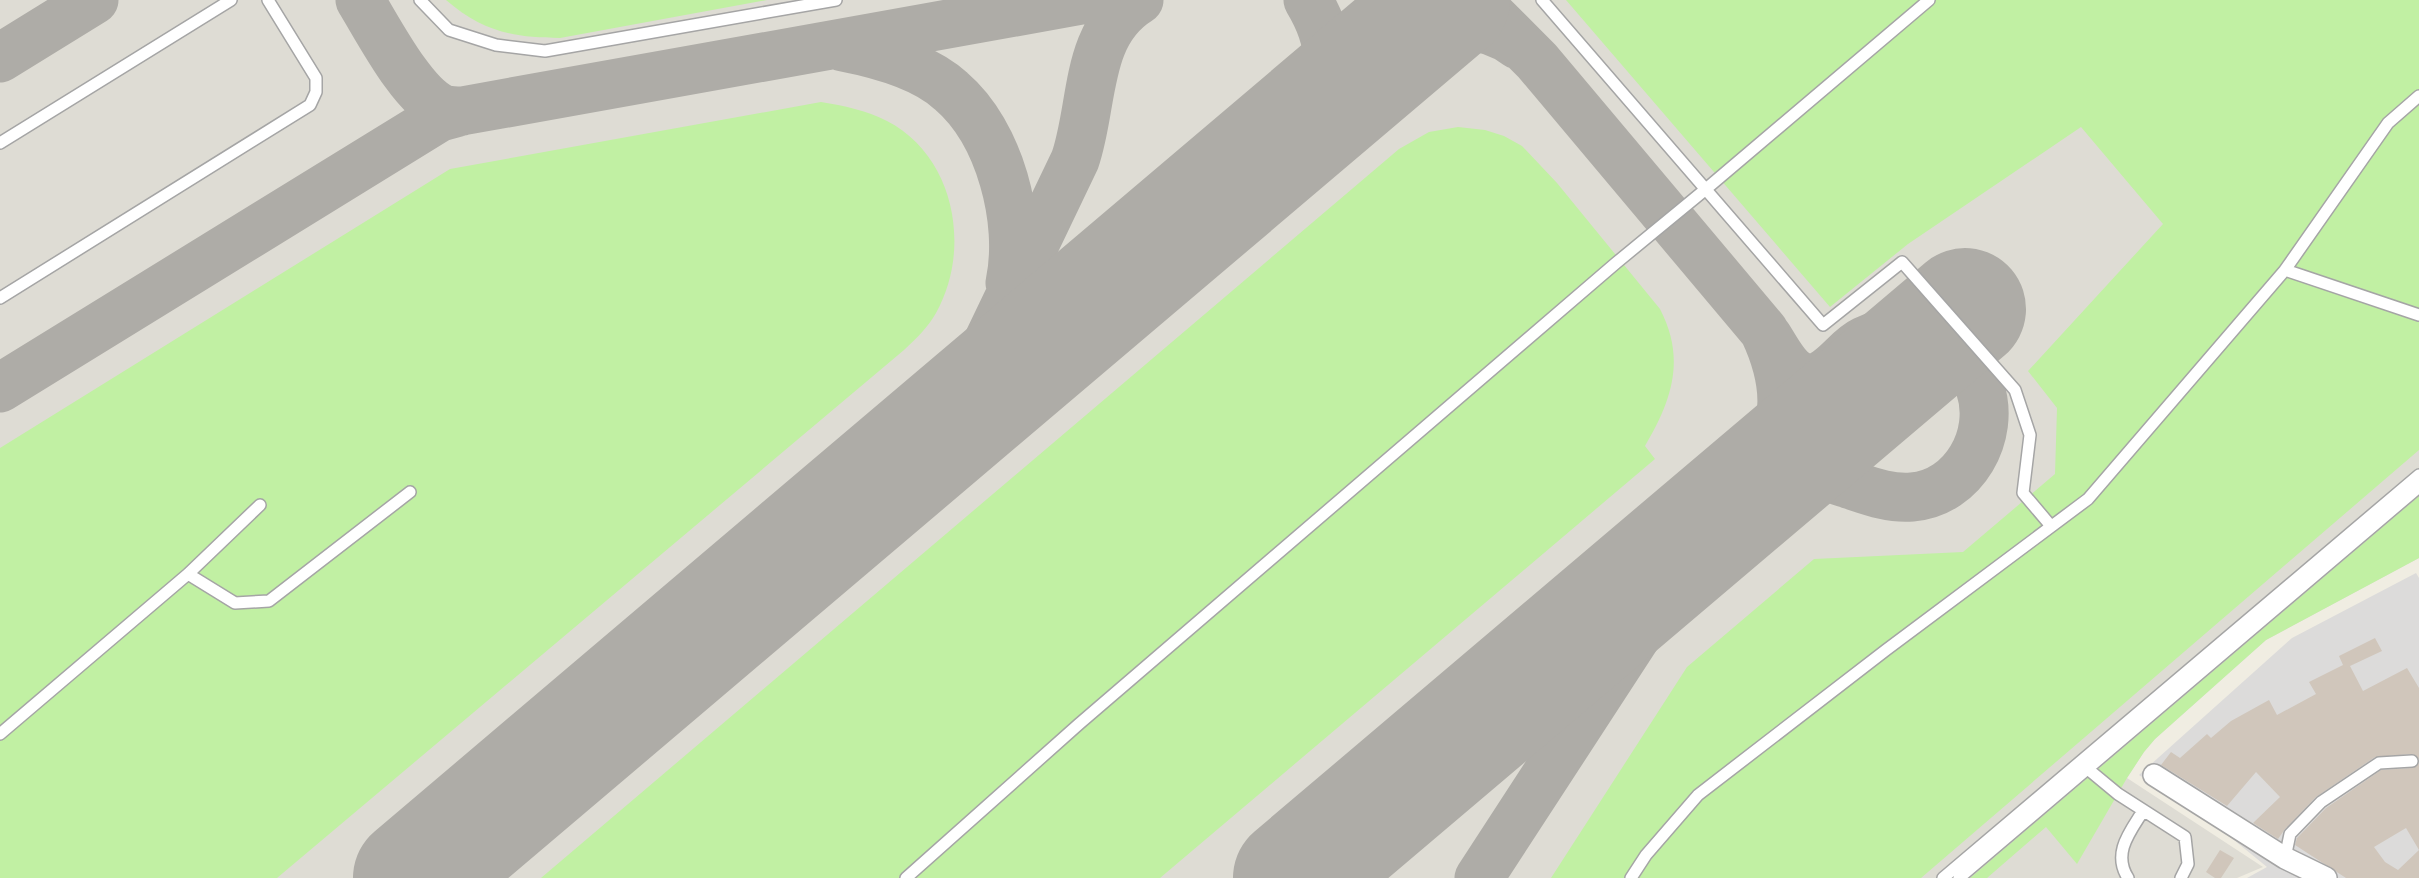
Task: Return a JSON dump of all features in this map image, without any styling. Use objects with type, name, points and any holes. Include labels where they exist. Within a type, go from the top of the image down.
[{"type":"street","points":[[2154,775],[2284,868],[2326,878]]},
{"type":"lane","points":[[0,143],[231,0]]},
{"type":"lane","points":[[0,298],[310,104],[316,92],[316,78],[268,0]]},
{"type":"lane","points":[[420,0],[450,30],[496,45],[545,51],[836,0]]},
{"type":"lane","points":[[1542,0],[1823,325],[1902,262],[2015,390],[2030,435],[2023,493],[2051,526]]},
{"type":"lane","points":[[906,878],[1087,718],[1616,263],[1929,0]]},
{"type":"lane","points":[[1631,878],[1646,855],[1698,795],[1886,650],[2088,499],[2285,270],[2388,123],[2419,96]]},
{"type":"lane","points":[[2285,270],[2419,315]]},
{"type":"lane","points":[[1959,878],[2084,765],[2419,475]]},
{"type":"lane","points":[[1943,878],[2084,765],[2419,487]]},
{"type":"lane","points":[[188,574],[235,603],[269,601],[410,492]]},
{"type":"lane","points":[[0,734],[188,574],[260,505]]},
{"type":"lane","points":[[2284,868],[2290,834],[2321,802],[2379,763],[2412,762]]},
{"type":"lane","points":[[2084,765],[2143,811],[2185,837],[2188,864],[2180,878]]},
{"type":"lane","points":[[2128,878],[2121,862],[2121,852],[2126,839],[2143,811]]},
{"type":"shaded area","points":[[0,0],[2419,0],[2419,558],[2266,640],[2155,739],[2127,778],[2263,867],[2237,878],[0,878]]},
{"type":"shaded area","points":[[2416,573],[2419,578],[2419,878],[2247,878],[2267,867],[2207,818],[2139,775],[2292,638]]},
{"type":"green space","points":[[446,0],[767,0],[560,38],[543,38],[513,34],[485,26],[459,11]]},
{"type":"green space","points":[[1566,0],[2419,0],[2419,450],[1921,878],[1551,878],[1687,667],[1814,559],[1963,552],[2055,474],[2057,408],[2028,371],[2163,224],[2081,127],[1908,244],[1830,307]]},
{"type":"green space","points":[[821,102],[863,111],[887,121],[910,137],[928,157],[942,180],[950,206],[954,233],[953,261],[947,288],[936,313],[926,328],[908,346],[277,878],[0,878],[0,448],[450,169]]},
{"type":"green space","points":[[1458,127],[1485,130],[1504,136],[1522,146],[1557,183],[1660,309],[1668,327],[1674,362],[1668,396],[1645,446],[1655,459],[1160,878],[541,878],[1399,149],[1429,132]]},
{"type":"green space","points":[[2419,496],[2419,558],[2266,640],[2155,739],[2127,778],[2077,864],[2046,827],[1987,878],[1970,878]]},
{"type":"building","points":[[2375,638],[2382,651],[2350,666],[2363,691],[2407,668],[2419,688],[2419,759],[2412,754],[2375,757],[2316,797],[2285,829],[2278,839],[2253,823],[2280,797],[2256,772],[2227,806],[2161,765],[2171,752],[2180,758],[2207,734],[2211,738],[2231,721],[2269,700],[2277,715],[2316,694],[2309,682],[2343,665],[2339,656]]},
{"type":"building","points":[[2419,763],[2419,850],[2419,878],[2346,878],[2295,845],[2297,838],[2326,808],[2381,770],[2412,768]],"holes":[[[2406,828],[2419,850],[2398,870],[2385,862],[2374,847]]]},
{"type":"building","points":[[2220,850],[2234,858],[2221,878],[2215,878],[2206,872]]},
{"type":"taxiway","points":[[0,58],[94,0]]},
{"type":"taxiway","points":[[360,0],[386,44],[419,91],[431,102],[443,109],[462,111]]},
{"type":"taxiway","points":[[0,388],[440,117],[462,111],[1082,0]]},
{"type":"taxiway","points":[[948,425],[1075,160],[1094,72],[1108,32],[1121,14],[1139,0]]},
{"type":"taxiway","points":[[1288,136],[1315,105],[1323,89],[1327,72],[1328,56],[1325,38],[1308,0]]},
{"type":"taxiway","points":[[1476,0],[1537,61],[1764,331],[1774,356],[1780,379],[1782,401],[1780,422],[1765,462],[1736,503]]},
{"type":"taxiway","points":[[1379,59],[1395,48],[1429,32],[1465,26],[1483,28],[1501,35],[1518,45]]},
{"type":"taxiway","points":[[843,47],[900,62],[940,82],[968,109],[983,130],[995,154],[1010,206],[1013,233],[1013,259],[1010,283]]},
{"type":"taxiway","points":[[1768,337],[1784,362],[1795,373],[1809,378],[1817,377],[1831,369],[1857,345],[1881,335],[1898,333],[1916,334],[1932,339],[1948,347],[1961,358],[1972,372],[1980,388],[1984,406],[1979,442],[1972,459],[1961,473],[1947,485],[1931,493],[1912,497],[1894,497],[1870,491],[1816,473],[1804,465],[1798,460],[1791,449],[1786,431],[1783,406]]},
{"type":"taxiway","points":[[1479,878],[1707,528]]},
{"type":"runway","points":[[414,878],[1449,0]]},
{"type":"runway","points":[[1294,878],[1965,309]]}]
